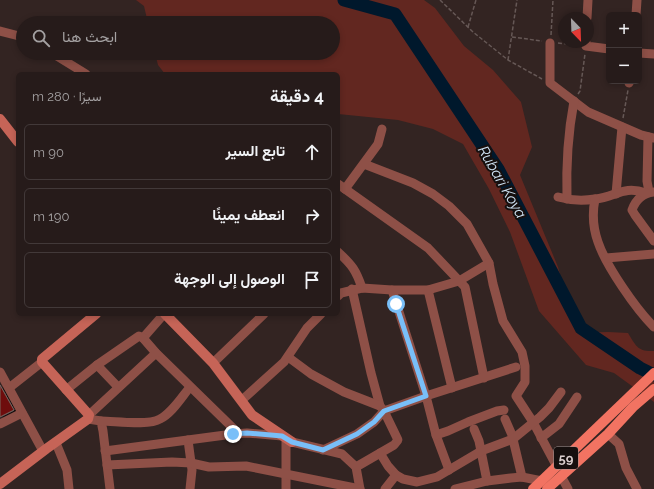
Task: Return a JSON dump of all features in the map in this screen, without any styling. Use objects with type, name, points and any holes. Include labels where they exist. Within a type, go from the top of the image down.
[{"type":"main road","name":"59","points":[[559,472],[599,426],[623,401],[654,373]]},
{"type":"main road","name":"59","points":[[533,489],[545,485],[559,472],[608,434],[633,407],[654,389]]},
{"type":"street","points":[[587,12],[588,0]]},
{"type":"street","points":[[636,12],[637,0]]},
{"type":"street","points":[[0,31],[16,35]]},
{"type":"street","points":[[550,43],[550,83],[588,112],[651,138],[647,181],[650,192]]},
{"type":"street","points":[[594,46],[606,48]]},
{"type":"street","points":[[642,53],[654,54]]},
{"type":"street","points":[[63,60],[83,72]]},
{"type":"street","points":[[574,101],[562,198],[595,200],[630,189],[650,192]]},
{"type":"street","points":[[0,119],[16,139]]},
{"type":"street","points":[[616,194],[622,127]]},
{"type":"street","points":[[382,129],[378,144],[364,164],[342,187],[428,248],[465,287],[484,378]]},
{"type":"street","points":[[364,164],[413,183],[438,198],[467,224],[489,263],[503,321],[522,352],[525,366],[525,382],[516,396],[542,438],[568,489]]},
{"type":"street","points":[[650,192],[642,196],[634,205],[632,210],[654,241]]},
{"type":"street","points":[[595,200],[593,220],[598,242],[627,292],[654,327]]},
{"type":"street","points":[[340,254],[352,265],[358,276],[357,289],[371,373],[382,409],[398,440],[394,445],[356,467]]},
{"type":"street","points":[[606,258],[654,254]]},
{"type":"street","points":[[340,294],[357,289],[428,290],[459,281],[489,263]]},
{"type":"street","points":[[392,290],[426,396],[436,435],[449,470]]},
{"type":"street","points":[[428,290],[452,388]]},
{"type":"street","points":[[8,388],[42,362],[42,359],[94,316]]},
{"type":"street","points":[[143,338],[163,316]]},
{"type":"street","points":[[167,316],[213,363],[252,415],[287,439]]},
{"type":"street","points":[[213,363],[262,316]]},
{"type":"street","points":[[242,400],[284,362],[307,328],[319,316]]},
{"type":"street","points":[[66,390],[97,365],[139,336],[143,338],[156,353],[239,434]]},
{"type":"street","points":[[0,484],[89,417],[118,387],[156,353]]},
{"type":"street","points":[[288,357],[312,374],[344,392],[382,409],[516,367]]},
{"type":"street","points":[[42,362],[89,417],[101,420],[153,423],[162,419],[170,412],[190,387]]},
{"type":"street","points":[[97,365],[118,387]]},
{"type":"street","points":[[0,372],[43,451]]},
{"type":"street","points":[[380,453],[388,466],[403,479],[417,482],[437,478],[481,451],[513,439],[549,408],[561,392]]},
{"type":"street","points":[[542,438],[559,424],[577,397]]},
{"type":"street","points":[[323,450],[357,434],[374,422],[382,409]]},
{"type":"street","points":[[436,435],[448,432],[468,422],[497,411],[505,415],[513,439],[522,477]]},
{"type":"street","points":[[0,424],[22,413]]},
{"type":"street","points":[[101,420],[110,489]]},
{"type":"street","points":[[474,429],[481,451],[487,481]]},
{"type":"street","points":[[105,451],[239,434],[287,439],[342,454],[356,467],[360,489],[331,486],[286,474],[246,466],[209,466],[172,462],[107,465]]},
{"type":"street","points":[[608,434],[619,444],[626,468],[637,489]]},
{"type":"street","points":[[286,489],[287,439]]},
{"type":"street","points":[[188,440],[192,470],[190,489]]},
{"type":"street","points":[[56,443],[67,470],[69,489]]},
{"type":"street","points":[[385,489],[396,474]]},
{"type":"street","points":[[455,489],[487,481],[522,477],[545,485]]},
{"type":"path","points":[[440,0],[468,27],[508,60],[550,83]]},
{"type":"path","points":[[468,27],[476,0]]},
{"type":"path","points":[[508,60],[517,0]]},
{"type":"path","points":[[550,43],[553,0]]},
{"type":"path","points":[[512,37],[558,43]]},
{"type":"path","points":[[574,101],[580,91],[585,48]]},
{"type":"path","points":[[622,127],[630,84]]},
{"type":"shaded area","points":[[136,0],[424,0],[435,8],[464,46],[493,70],[521,102],[532,147],[520,175],[558,267],[576,333],[628,333],[638,347],[644,350],[654,351],[654,402],[614,373],[586,365],[539,311],[510,232],[489,189],[463,144],[433,129],[398,120],[340,114],[340,72],[163,72],[158,65],[157,60],[340,60],[340,16],[146,16],[144,6]]},
{"type":"building","points":[[0,385],[14,410],[0,417]]},
{"type":"waterway","name":"Rubari Koya","points":[[344,0],[395,14],[498,169],[581,328],[640,368],[654,375]]},
{"type":"route","points":[[233,434],[247,433],[282,436],[292,442],[323,450],[357,434],[374,422],[384,411],[426,396],[396,304]]}]
